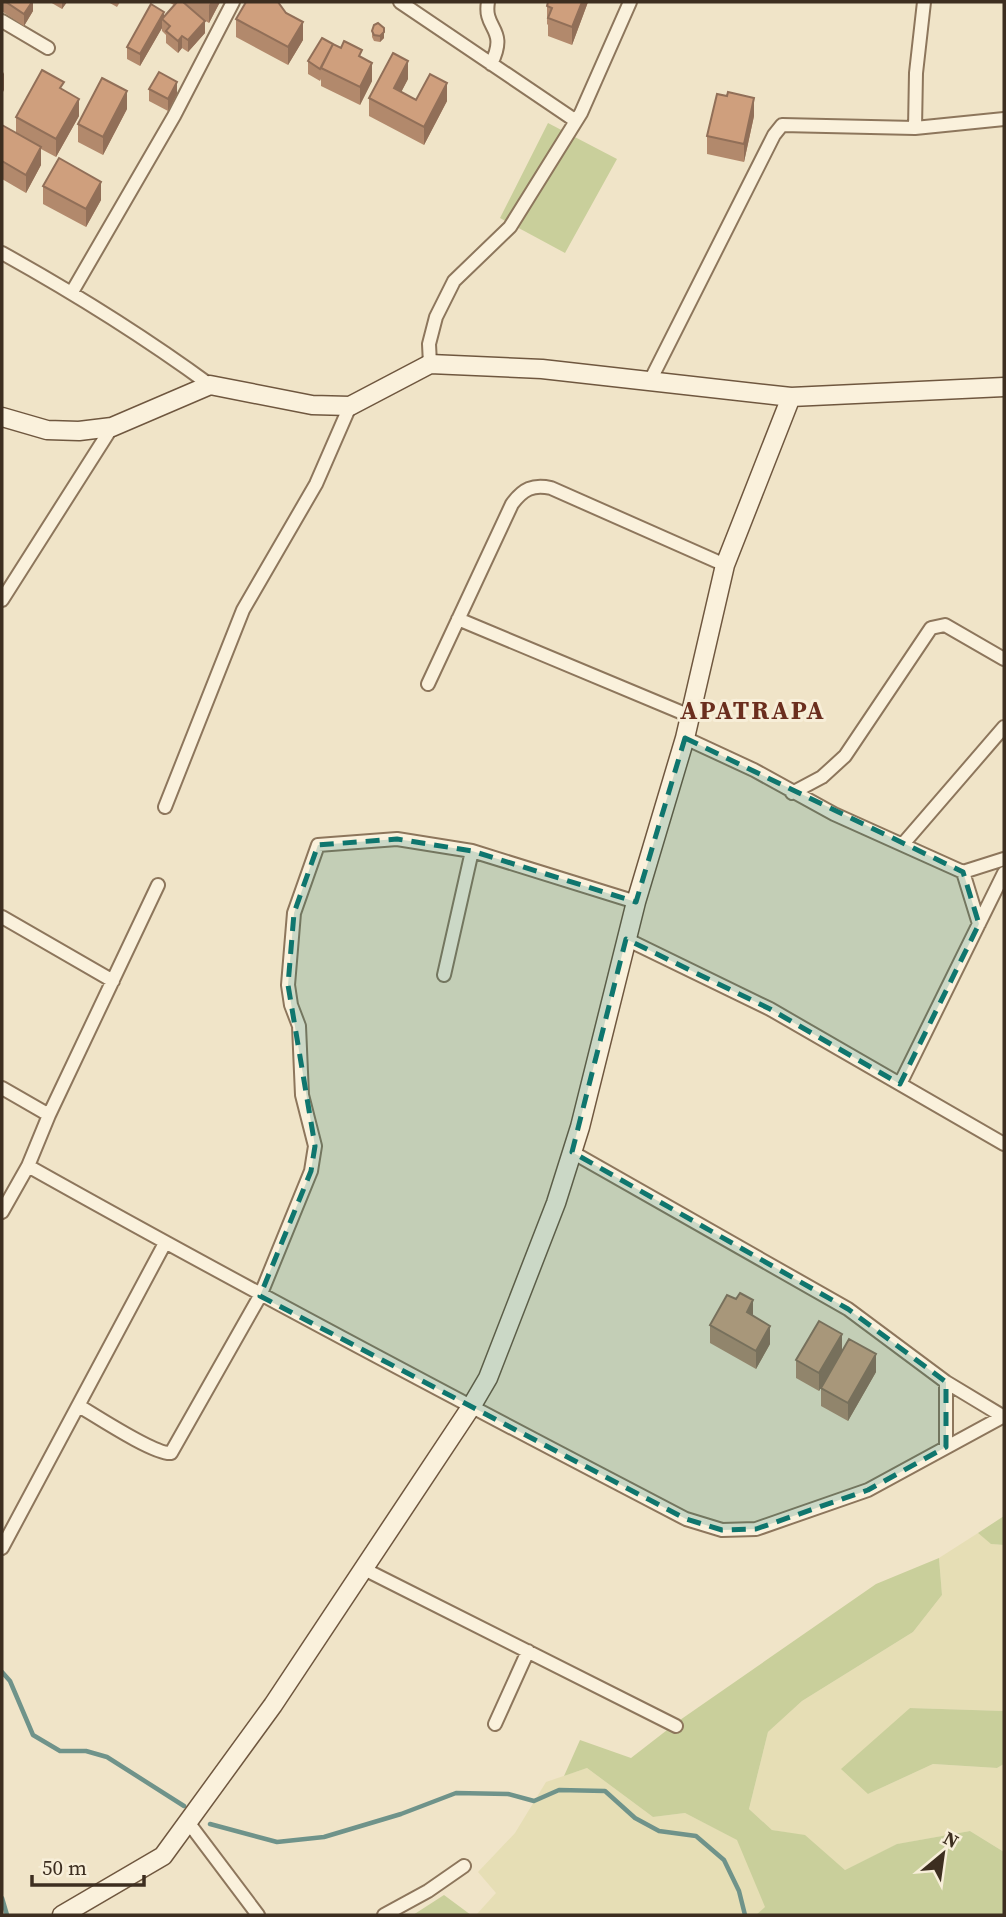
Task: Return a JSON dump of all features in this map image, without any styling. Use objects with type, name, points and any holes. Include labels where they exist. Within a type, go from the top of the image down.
[{"type":"street","points":[[72,292],[174,116],[233,2]]},
{"type":"street","points":[[400,2],[576,121]]},
{"type":"street","points":[[488,2],[486,10],[499,38],[498,51],[491,64]]},
{"type":"street","points":[[430,364],[429,344],[436,317],[454,281],[510,227],[576,121],[630,2]]},
{"type":"street","points":[[915,128],[916,73],[924,2]]},
{"type":"street","points":[[2,21],[48,48]]},
{"type":"street","points":[[650,381],[777,130],[782,125],[915,128],[1004,118]]},
{"type":"street","points":[[2,253],[72,292],[161,349],[211,385],[312,405],[350,406],[430,364],[542,369],[791,397],[1004,387]]},
{"type":"street","points":[[2,417],[47,430],[79,431],[112,427],[211,385]]},
{"type":"street","points":[[62,1915],[163,1856],[273,1705],[488,1378],[524,1290],[572,1152],[636,902],[685,738],[725,565],[791,397]]},
{"type":"street","points":[[165,807],[243,610],[316,484],[350,406]]},
{"type":"street","points":[[2,600],[112,427]]},
{"type":"street","points":[[428,684],[512,504],[529,488],[551,488],[725,565]]},
{"type":"street","points":[[458,619],[690,716]]},
{"type":"street","points":[[792,793],[822,777],[845,756],[931,628],[945,625],[1004,659]]},
{"type":"street","points":[[903,844],[1004,727]]},
{"type":"street","points":[[685,738],[754,771],[792,793],[963,872],[1004,859]]},
{"type":"street","points":[[79,1406],[137,1440],[165,1454],[171,1453],[260,1296],[311,1171],[315,1146],[302,1095],[299,1026],[291,1005],[288,985],[294,913],[315,849],[322,843],[397,839],[472,851],[636,902]]},
{"type":"street","points":[[444,975],[472,851]]},
{"type":"street","points":[[963,872],[979,924]]},
{"type":"street","points":[[900,1084],[979,924],[999,898],[1004,873]]},
{"type":"street","points":[[2,1212],[28,1166],[49,1115],[158,885]]},
{"type":"street","points":[[2,917],[113,981]]},
{"type":"street","points":[[626,939],[769,1009],[1004,1144]]},
{"type":"street","points":[[2,1088],[49,1115]]},
{"type":"street","points":[[572,1152],[848,1309],[946,1382],[1004,1417]]},
{"type":"street","points":[[28,1166],[260,1296],[471,1407],[685,1519],[722,1530],[756,1529],[869,1490],[1004,1417]]},
{"type":"street","points":[[2,1548],[165,1243]]},
{"type":"street","points":[[946,1382],[946,1447]]},
{"type":"street","points":[[364,1569],[676,1726]]},
{"type":"street","points":[[495,1724],[528,1651]]},
{"type":"street","points":[[188,1822],[258,1915]]},
{"type":"street","points":[[384,1915],[428,1891],[464,1866]]},
{"type":"highlighted area","points":[[685,738],[963,872],[979,924],[900,1084],[770,1009],[626,939],[572,1152],[848,1309],[946,1382],[946,1447],[868,1490],[756,1529],[722,1530],[686,1519],[260,1296],[311,1171],[315,1146],[288,985],[294,913],[318,845],[397,839],[472,851],[636,902]]},
{"type":"shaded area","points":[[978,1533],[992,1544],[1004,1545],[1004,1711],[910,1708],[868,1794],[933,1764],[997,1768],[1004,1764],[1004,1852],[970,1831],[898,1844],[845,1870],[805,1836],[772,1830],[749,1809],[768,1732],[802,1701],[913,1632],[942,1595],[939,1558]]},
{"type":"shaded area","points":[[587,1768],[653,1817],[685,1813],[738,1840],[766,1908],[756,1915],[476,1915],[496,1893],[478,1872],[515,1833],[546,1782]]},
{"type":"green space","points":[[548,123],[617,159],[565,253],[500,218]]},
{"type":"green space","points":[[1004,1516],[1004,1545],[991,1544],[978,1533]]},
{"type":"green space","points":[[939,1558],[942,1595],[913,1632],[802,1701],[768,1732],[749,1809],[772,1830],[805,1835],[845,1870],[897,1844],[970,1831],[1004,1852],[1004,1915],[756,1915],[765,1907],[737,1840],[685,1813],[653,1817],[587,1768],[564,1776],[580,1740],[631,1758],[680,1720],[876,1584]]},
{"type":"green space","points":[[910,1708],[1004,1711],[1004,1764],[997,1768],[933,1764],[868,1794],[841,1769]]},
{"type":"green space","points":[[444,1895],[471,1915],[413,1915]]},
{"type":"building","points":[[6,2],[32,2],[24,14]]},
{"type":"building","points":[[177,2],[183,2],[205,21],[188,40],[182,36],[178,41],[166,31],[170,26],[162,19]]},
{"type":"building","points":[[246,2],[278,2],[286,13],[303,22],[288,47],[236,19]]},
{"type":"building","points":[[548,2],[582,2],[572,27],[548,18],[552,8],[547,6]]},
{"type":"building","points":[[151,4],[164,12],[140,54],[127,47]]},
{"type":"building","points":[[378,23],[384,28],[380,36],[374,35],[372,31]]},
{"type":"building","points":[[322,38],[333,44],[320,69],[308,61]]},
{"type":"building","points":[[344,41],[362,50],[359,56],[372,63],[360,87],[321,68],[333,44],[341,48]]},
{"type":"building","points":[[393,53],[408,61],[394,88],[416,100],[430,74],[447,83],[424,127],[369,98]]},
{"type":"building","points":[[42,70],[64,82],[60,88],[79,99],[56,139],[16,117]]},
{"type":"building","points":[[159,72],[177,82],[168,99],[149,89]]},
{"type":"building","points":[[102,78],[127,91],[103,137],[78,124]]},
{"type":"building","points":[[728,92],[754,98],[744,144],[707,136],[717,94],[727,96]]},
{"type":"building","points":[[2,125],[41,147],[26,175],[2,161]]},
{"type":"building","points":[[59,158],[101,182],[86,209],[43,186]]},
{"type":"building","points":[[740,1293],[753,1300],[747,1312],[770,1326],[756,1351],[710,1325],[727,1295],[736,1299]]},
{"type":"building","points":[[819,1321],[842,1334],[819,1373],[796,1360]]},
{"type":"building","points":[[849,1339],[876,1354],[848,1403],[821,1388]]},
{"type":"waterway","points":[[2,1672],[10,1681],[33,1735],[60,1751],[86,1751],[107,1757],[184,1806]]},
{"type":"waterway","points":[[210,1824],[277,1842],[324,1837],[401,1814],[456,1793],[508,1794],[534,1801],[559,1790],[605,1791],[635,1818],[659,1831],[696,1836],[724,1860],[739,1891],[745,1915]]},
{"type":"waterway","points":[[2,1898],[7,1915]]},
{"type":"district","name":"APATRAPA","points":[[753,710]]}]
